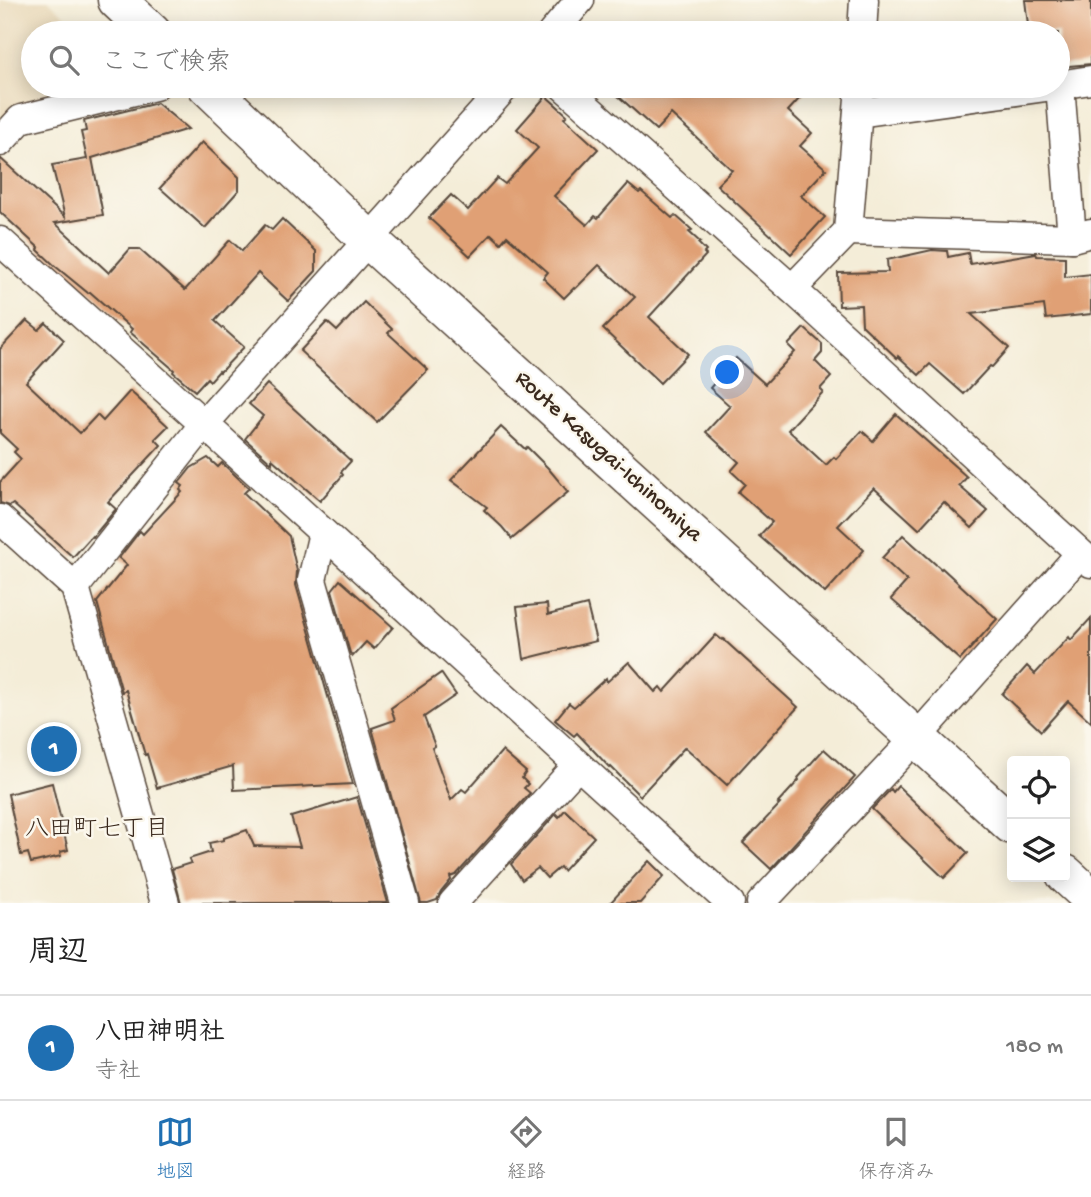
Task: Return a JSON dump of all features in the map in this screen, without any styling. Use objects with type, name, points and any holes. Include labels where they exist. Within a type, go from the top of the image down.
[{"type":"main road","points":[[117,0],[139,21]]},
{"type":"main road","name":"Route Kasugai-Ichinomiya","points":[[220,98],[369,240],[1007,820]]},
{"type":"main road","points":[[1070,879],[1091,898]]},
{"type":"street","points":[[562,21],[580,0]]},
{"type":"street","points":[[863,21],[864,0]]},
{"type":"street","points":[[1070,83],[1091,80]]},
{"type":"street","points":[[0,142],[21,119],[106,98]]},
{"type":"street","points":[[75,587],[204,424],[495,98]]},
{"type":"street","points":[[577,98],[792,289],[1086,559],[761,903]]},
{"type":"street","points":[[848,230],[1081,235],[1059,98]]},
{"type":"street","points":[[792,289],[848,230],[859,99]]},
{"type":"street","points":[[0,241],[730,903]]},
{"type":"street","points":[[0,519],[75,587],[164,903]]},
{"type":"street","points":[[323,533],[312,580],[405,903]]},
{"type":"street","points":[[453,903],[578,765]]},
{"type":"shaded area","points":[[0,0],[48,0],[72,21],[21,21],[21,98],[89,98],[0,129]]},
{"type":"building","points":[[1025,0],[1091,0],[1091,64],[1070,66],[1070,21],[1028,21]]},
{"type":"building","points":[[544,98],[548,98],[567,115],[564,118],[598,149],[554,196],[587,225],[595,216],[598,218],[628,184],[639,193],[641,191],[672,218],[675,215],[692,230],[689,232],[706,251],[706,255],[649,317],[688,354],[660,383],[603,329],[635,297],[599,265],[564,298],[543,278],[548,272],[507,236],[501,243],[491,234],[470,256],[429,218],[451,195],[468,210],[497,178],[505,184],[538,148],[517,129]]},
{"type":"building","points":[[620,98],[800,98],[788,111],[812,133],[800,146],[826,169],[801,196],[825,217],[791,254],[717,185],[732,170],[671,114],[656,130]]},
{"type":"building","points":[[157,103],[188,129],[92,158],[103,215],[55,223],[109,273],[130,249],[139,249],[185,290],[230,240],[242,251],[265,225],[272,230],[282,219],[316,251],[316,271],[288,301],[258,273],[215,321],[244,347],[210,381],[207,378],[195,391],[130,332],[132,329],[55,266],[0,212],[0,158],[65,217],[52,165],[87,159],[81,132],[86,131],[84,121]]},
{"type":"building","points":[[202,142],[239,177],[239,190],[205,228],[160,188]]},
{"type":"building","points":[[932,250],[947,251],[948,257],[968,253],[970,264],[1036,253],[1037,256],[1065,257],[1065,277],[1091,274],[1091,314],[1046,319],[1044,305],[971,314],[1009,348],[964,394],[930,364],[919,375],[898,356],[897,358],[862,325],[861,305],[839,306],[838,273],[888,272],[887,260]]},
{"type":"building","points":[[364,302],[392,329],[388,333],[428,370],[377,422],[300,351],[327,322],[337,331]]},
{"type":"building","points":[[27,320],[39,330],[46,323],[64,340],[26,382],[80,433],[97,415],[103,421],[130,391],[168,426],[155,439],[161,445],[108,502],[116,509],[73,557],[13,504],[10,506],[0,503],[0,482],[21,459],[14,452],[17,449],[0,433],[0,349]]},
{"type":"building","points":[[804,328],[822,344],[822,353],[815,361],[831,377],[820,389],[823,392],[788,430],[826,465],[834,457],[836,459],[862,431],[873,441],[896,414],[967,477],[959,486],[988,511],[972,528],[944,502],[919,529],[874,488],[838,526],[864,550],[825,593],[759,536],[772,522],[738,492],[745,484],[731,471],[739,462],[706,432],[730,406],[710,388],[736,358],[765,384],[795,352],[788,345]]},
{"type":"building","points":[[267,384],[351,461],[341,472],[343,475],[320,501],[245,439],[263,416],[249,404]]},
{"type":"building","points":[[501,427],[525,449],[527,447],[568,492],[512,539],[484,510],[487,507],[451,480]]},
{"type":"building","points":[[208,458],[218,467],[222,463],[249,488],[244,493],[289,536],[297,571],[296,585],[353,784],[234,790],[233,766],[157,788],[126,690],[122,692],[97,602],[127,565],[119,558],[140,531],[143,534],[182,492],[180,490],[183,486],[179,483],[191,468]]},
{"type":"building","points":[[903,535],[997,619],[960,660],[891,599],[907,581],[882,558]]},
{"type":"building","points":[[340,580],[393,627],[374,649],[366,642],[353,656],[332,590]]},
{"type":"building","points":[[547,604],[548,615],[587,605],[596,641],[524,659],[517,607]]},
{"type":"building","points":[[1091,618],[1091,722],[1068,701],[1041,731],[1002,694],[1027,666],[1035,674],[1069,637],[1071,640]]},
{"type":"building","points":[[716,635],[798,707],[727,785],[685,747],[640,796],[577,733],[574,736],[555,720],[569,703],[574,707],[606,678],[607,682],[629,662],[655,692],[660,687],[664,692]]},
{"type":"building","points":[[441,673],[456,695],[424,717],[451,800],[462,789],[466,792],[502,751],[526,772],[522,778],[528,784],[524,788],[530,793],[456,875],[450,877],[451,880],[437,900],[421,903],[372,728],[395,720],[391,708]]},
{"type":"building","points":[[824,749],[855,777],[771,869],[743,843],[780,804],[778,803]]},
{"type":"building","points":[[52,783],[68,850],[60,852],[61,856],[31,863],[28,853],[21,855],[8,794]]},
{"type":"building","points":[[898,786],[968,853],[944,878],[872,809],[891,789],[893,792]]},
{"type":"building","points":[[357,797],[388,903],[181,903],[172,869],[191,863],[189,859],[211,852],[209,843],[247,830],[254,846],[300,847],[291,817]]},
{"type":"building","points":[[565,810],[594,837],[563,871],[560,867],[547,878],[538,868],[522,880],[511,864],[556,814],[559,817]]},
{"type":"building","points":[[649,861],[664,876],[640,903],[610,903]]},
{"type":"place","name":"八田神明社","points":[[54,749]]},
{"type":"district","name":"八田町七丁目","points":[[97,830]]}]
